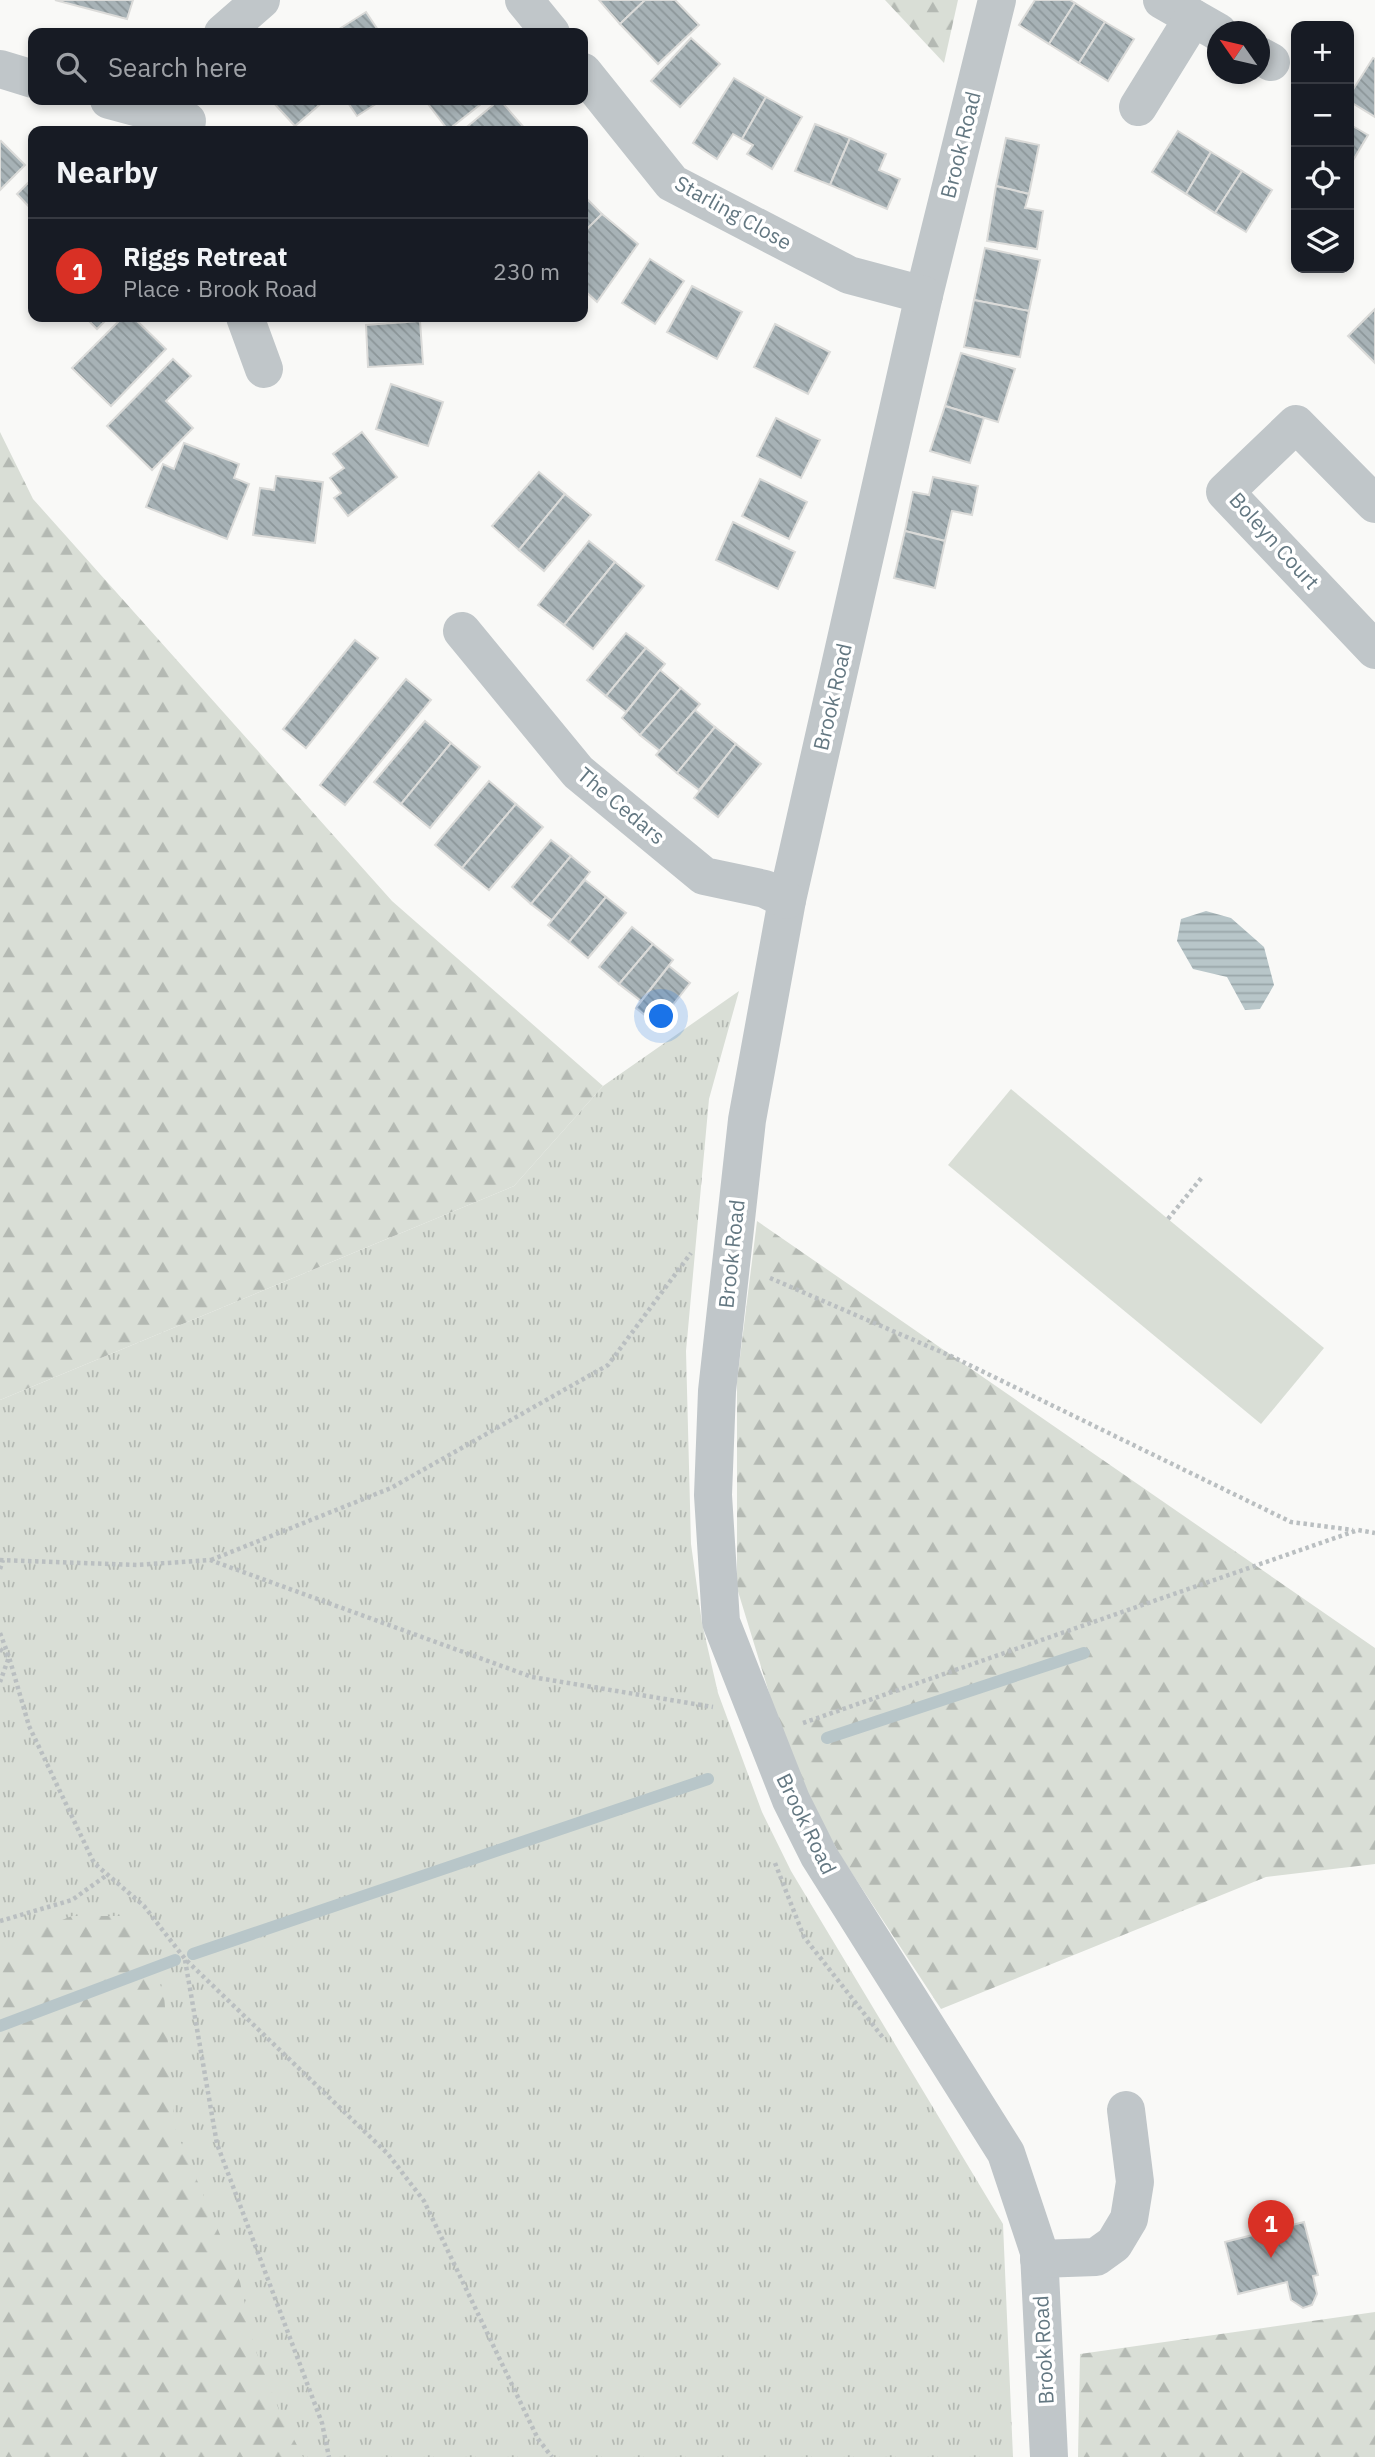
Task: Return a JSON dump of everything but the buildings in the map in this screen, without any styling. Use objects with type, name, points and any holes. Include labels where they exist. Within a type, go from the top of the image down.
[{"type":"street","points":[[229,28],[261,0]]},
{"type":"street","points":[[524,0],[547,28]]},
{"type":"street","name":"Brook Road","points":[[997,0],[924,295],[787,900],[747,1120],[717,1391],[714,1482],[721,1622],[791,1800],[819,1856],[1006,2153],[1039,2259],[1049,2457]]},
{"type":"street","points":[[1138,107],[1191,17]]},
{"type":"street","points":[[0,69],[28,77]]},
{"type":"street","name":"Starling Close","points":[[588,78],[672,183],[849,275],[924,295]]},
{"type":"street","points":[[133,105],[190,117]]},
{"type":"street","points":[[247,322],[264,369]]},
{"type":"street","name":"Boleyn Court","points":[[1375,504],[1296,424],[1225,492],[1375,650]]},
{"type":"street","name":"The Cedars","points":[[462,631],[578,772],[704,876],[765,889],[787,900]]},
{"type":"street","points":[[1039,2259],[1096,2257],[1114,2244],[1129,2219],[1135,2182],[1126,2110]]},
{"type":"path","points":[[1168,1219],[1203,1176]]},
{"type":"path","points":[[0,1569],[2,1560],[136,1565],[210,1560],[391,1488],[608,1365],[698,1244]]},
{"type":"path","points":[[732,1262],[953,1357],[1291,1522],[1375,1532]]},
{"type":"path","points":[[210,1560],[532,1676],[723,1709],[766,1735],[1358,1530]]},
{"type":"path","points":[[0,1633],[29,1726],[94,1863],[144,1906],[185,1959],[388,2154],[424,2201],[538,2439],[552,2457]]},
{"type":"path","points":[[0,1650],[9,1657]]},
{"type":"path","points":[[0,1682],[9,1657]]},
{"type":"path","points":[[772,1854],[804,1937],[890,2047]]},
{"type":"path","points":[[0,1921],[72,1900],[108,1875]]},
{"type":"path","points":[[185,1959],[217,2144],[322,2423],[330,2457]]},
{"type":"green space","points":[[885,0],[958,0],[944,63]]},
{"type":"green space","points":[[0,432],[33,499],[392,901],[603,1086],[514,1186],[0,1400]]},
{"type":"green space","points":[[739,991],[709,1099],[686,1351],[691,1544],[702,1623],[718,1693],[762,1812],[791,1871],[1003,2224],[1013,2457],[0,2457],[0,1400],[514,1186],[603,1086]]},
{"type":"green space","points":[[1011,1089],[1324,1348],[1261,1424],[948,1165]]},
{"type":"green space","points":[[757,1221],[1375,1648],[1375,1864],[1266,1877],[941,2009],[840,1855],[808,1797],[774,1709],[737,1588],[737,1381]]},
{"type":"green space","points":[[72,1916],[135,1916],[164,1995],[175,2128],[240,2282],[255,2349],[279,2410],[303,2457],[0,2457],[0,2159],[3,2138],[0,2136],[0,1945]]},
{"type":"green space","points":[[1375,2312],[1375,2457],[1078,2457],[1080,2354]]},
{"type":"shaded area","points":[[1206,911],[1231,918],[1264,947],[1274,985],[1260,1009],[1245,1010],[1227,977],[1193,969],[1177,941],[1181,919]]},
{"type":"waterway","points":[[827,1738],[1084,1653]]},
{"type":"waterway","points":[[193,1954],[708,1779]]},
{"type":"waterway","points":[[0,2026],[175,1960]]},
{"type":"place","name":"Riggs Retreat","points":[[1271,2258]]}]
